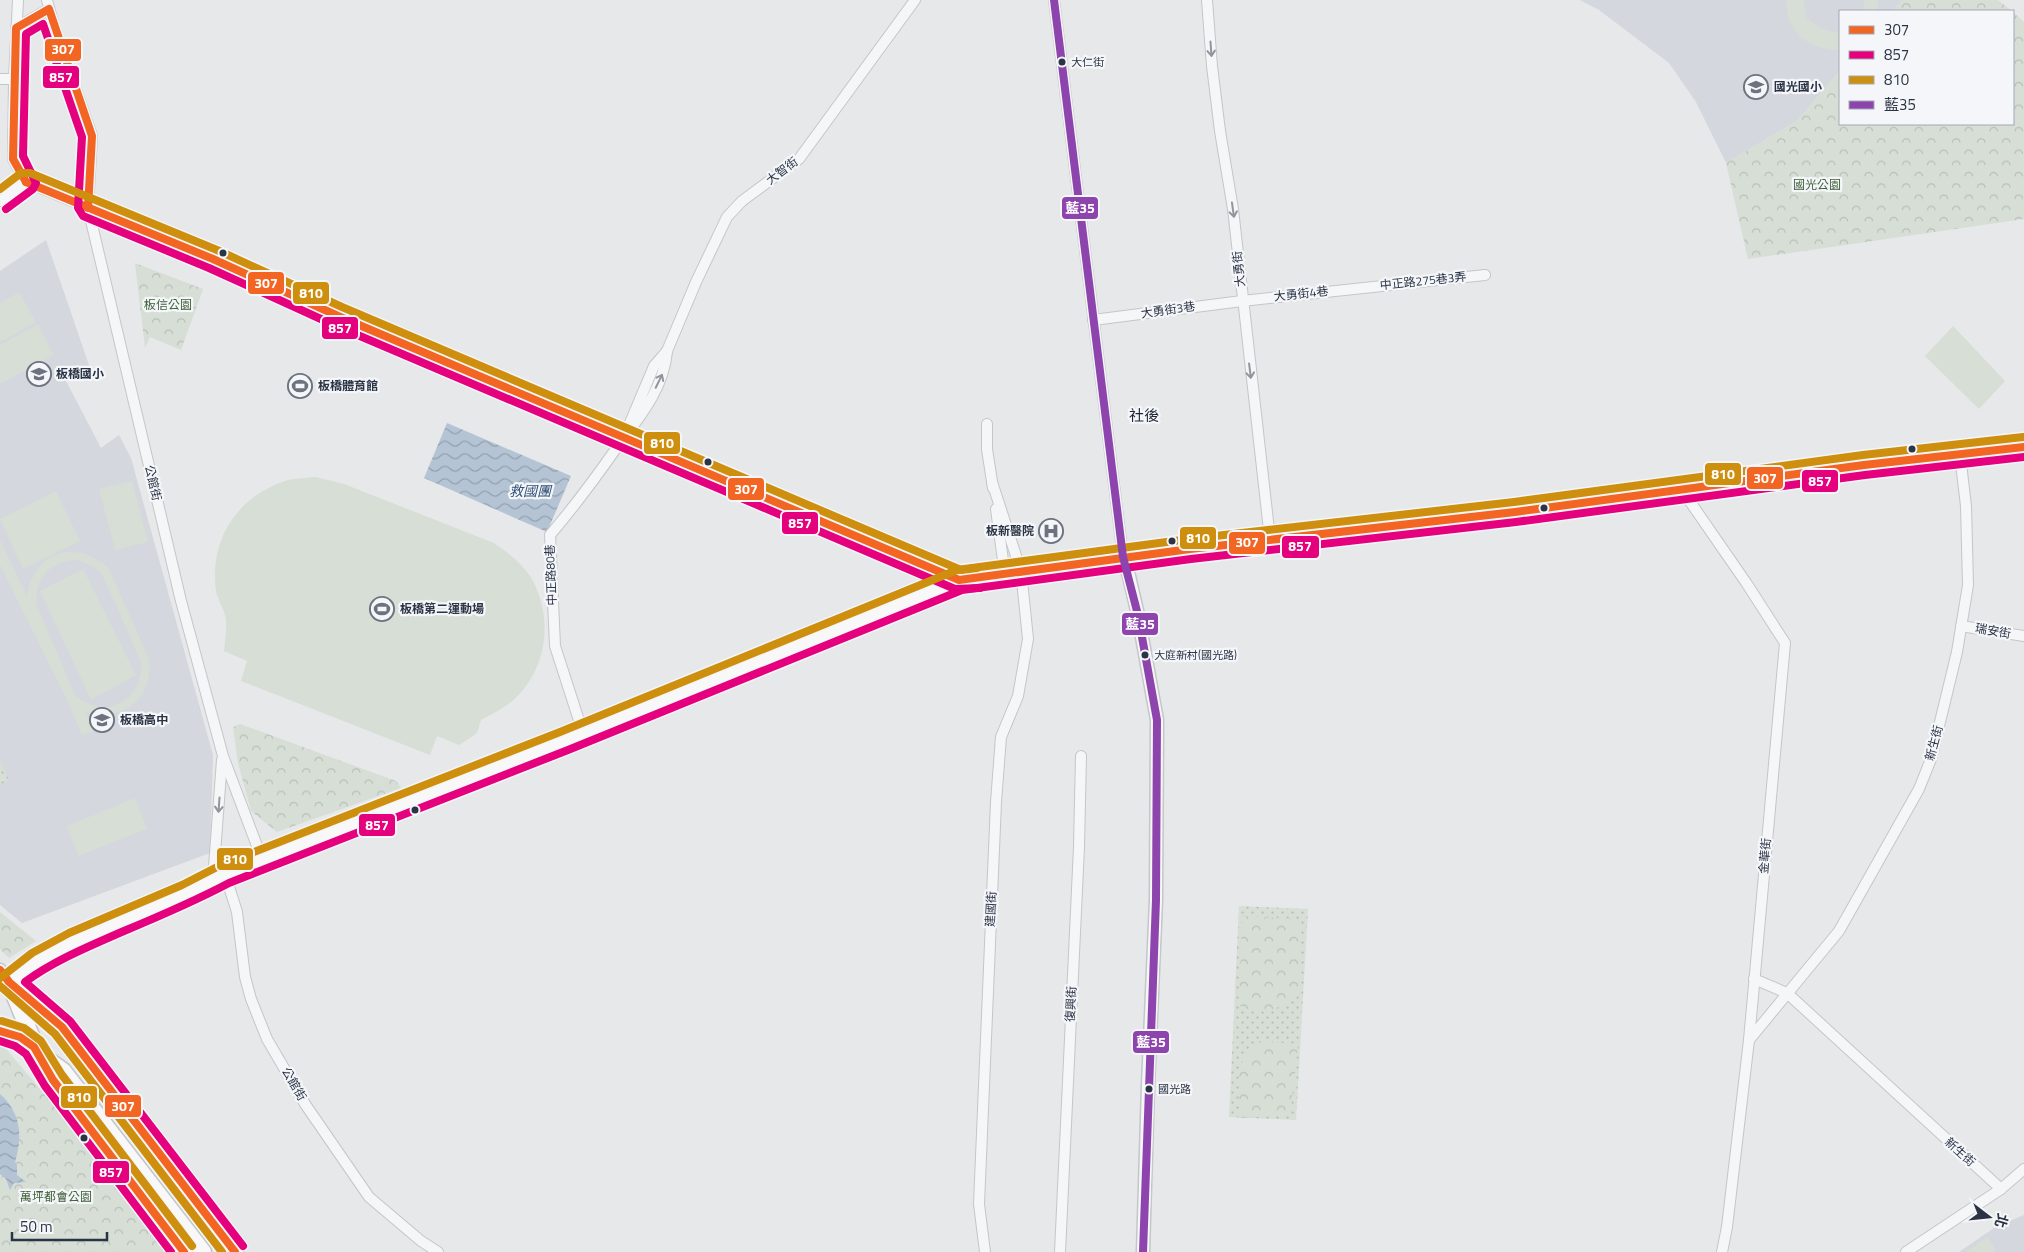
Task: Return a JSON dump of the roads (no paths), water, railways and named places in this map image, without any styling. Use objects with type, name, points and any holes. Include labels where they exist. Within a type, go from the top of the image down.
[{"type":"main road","points":[[2,982],[74,942],[219,877],[584,733],[959,580],[1270,539],[1515,512],[1620,496],[1682,490],[1864,464],[2024,447]]},
{"type":"main road","points":[[2,982],[53,1080],[184,1252]]},
{"type":"main road","points":[[2,982],[62,1027],[235,1252]]},
{"type":"main road","points":[[0,1031],[21,1038],[63,1071],[203,1252]]},
{"type":"street","points":[[18,0],[14,79],[14,159],[26,182],[213,259],[338,316],[959,580]]},
{"type":"street","name":"大智街","points":[[624,437],[654,366],[667,350],[696,282],[727,217],[742,201],[799,159],[915,0]]},
{"type":"street","points":[[1054,0],[1123,557],[1138,614],[1157,720],[1156,900],[1143,1252]]},
{"type":"street","name":"大勇街","points":[[1207,0],[1212,66],[1220,131],[1233,209],[1270,539]]},
{"type":"street","points":[[16,28],[48,4]]},
{"type":"street","name":"公館街","points":[[48,4],[92,136],[88,208],[182,601],[223,756]]},
{"type":"street","points":[[0,79],[14,79]]},
{"type":"street","points":[[0,200],[26,182]]},
{"type":"street","name":"中正路275巷3弄","points":[[1360,288],[1485,275]]},
{"type":"street","name":"大勇街4巷","points":[[1242,301],[1360,288]]},
{"type":"street","name":"大勇街3巷","points":[[1093,320],[1242,301]]},
{"type":"street","points":[[987,424],[987,449],[1005,575]]},
{"type":"street","name":"中正路80巷","points":[[584,733],[555,646],[550,535],[575,505],[624,437]]},
{"type":"street","name":"新生街","points":[[1749,1040],[1839,931],[1919,789],[1931,759],[1957,652],[1968,584],[1966,506],[1960,454]]},
{"type":"street","name":"建國街","points":[[985,1252],[979,1204],[995,814],[1001,736],[1018,696],[1028,639],[1021,571],[992,482]]},
{"type":"street","name":"金華街","points":[[1682,490],[1785,643],[1749,1040],[1727,1227],[1722,1252]]},
{"type":"street","name":"瑞安街","points":[[1961,626],[2024,636]]},
{"type":"street","points":[[223,756],[262,859]]},
{"type":"street","points":[[219,877],[223,756]]},
{"type":"street","name":"復興街","points":[[1060,1252],[1081,756]]},
{"type":"street","name":"公館街","points":[[219,877],[237,912],[246,977],[267,1039],[305,1104],[370,1197],[421,1241],[438,1252]]},
{"type":"street","name":"新生街","points":[[1754,979],[1787,993],[2001,1189]]},
{"type":"street","points":[[1906,1252],[2001,1189],[2023,1171]]},
{"type":"water","name":"救國團","points":[[447,423],[571,476],[547,532],[424,478]]},
{"type":"water","points":[[0,1094],[7,1101],[16,1117],[19,1134],[18,1152],[15,1162],[17,1165],[17,1175],[26,1182],[14,1183],[10,1190],[6,1179],[0,1174]]},
{"type":"place","name":"大仁街","points":[[1062,62]]},
{"type":"place","name":"國光國小","points":[[1756,87]]},
{"type":"place","name":"板橋國小","points":[[39,374]]},
{"type":"place","name":"板橋體育館","points":[[300,386]]},
{"type":"place","name":"板新醫院","points":[[1051,531]]},
{"type":"place","name":"板橋第二運動場","points":[[382,609]]},
{"type":"place","name":"大庭新村(國光路)","points":[[1145,655]]},
{"type":"place","name":"板橋高中","points":[[102,720]]},
{"type":"place","name":"國光路","points":[[1149,1089]]},
{"type":"district","name":"社後","points":[[1144,416]]},
{"type":"park label","name":"國光公園","points":[[1817,185]]},
{"type":"park label","name":"板信公園","points":[[168,305]]},
{"type":"park label","name":"萬坪都會公園","points":[[56,1197]]}]
